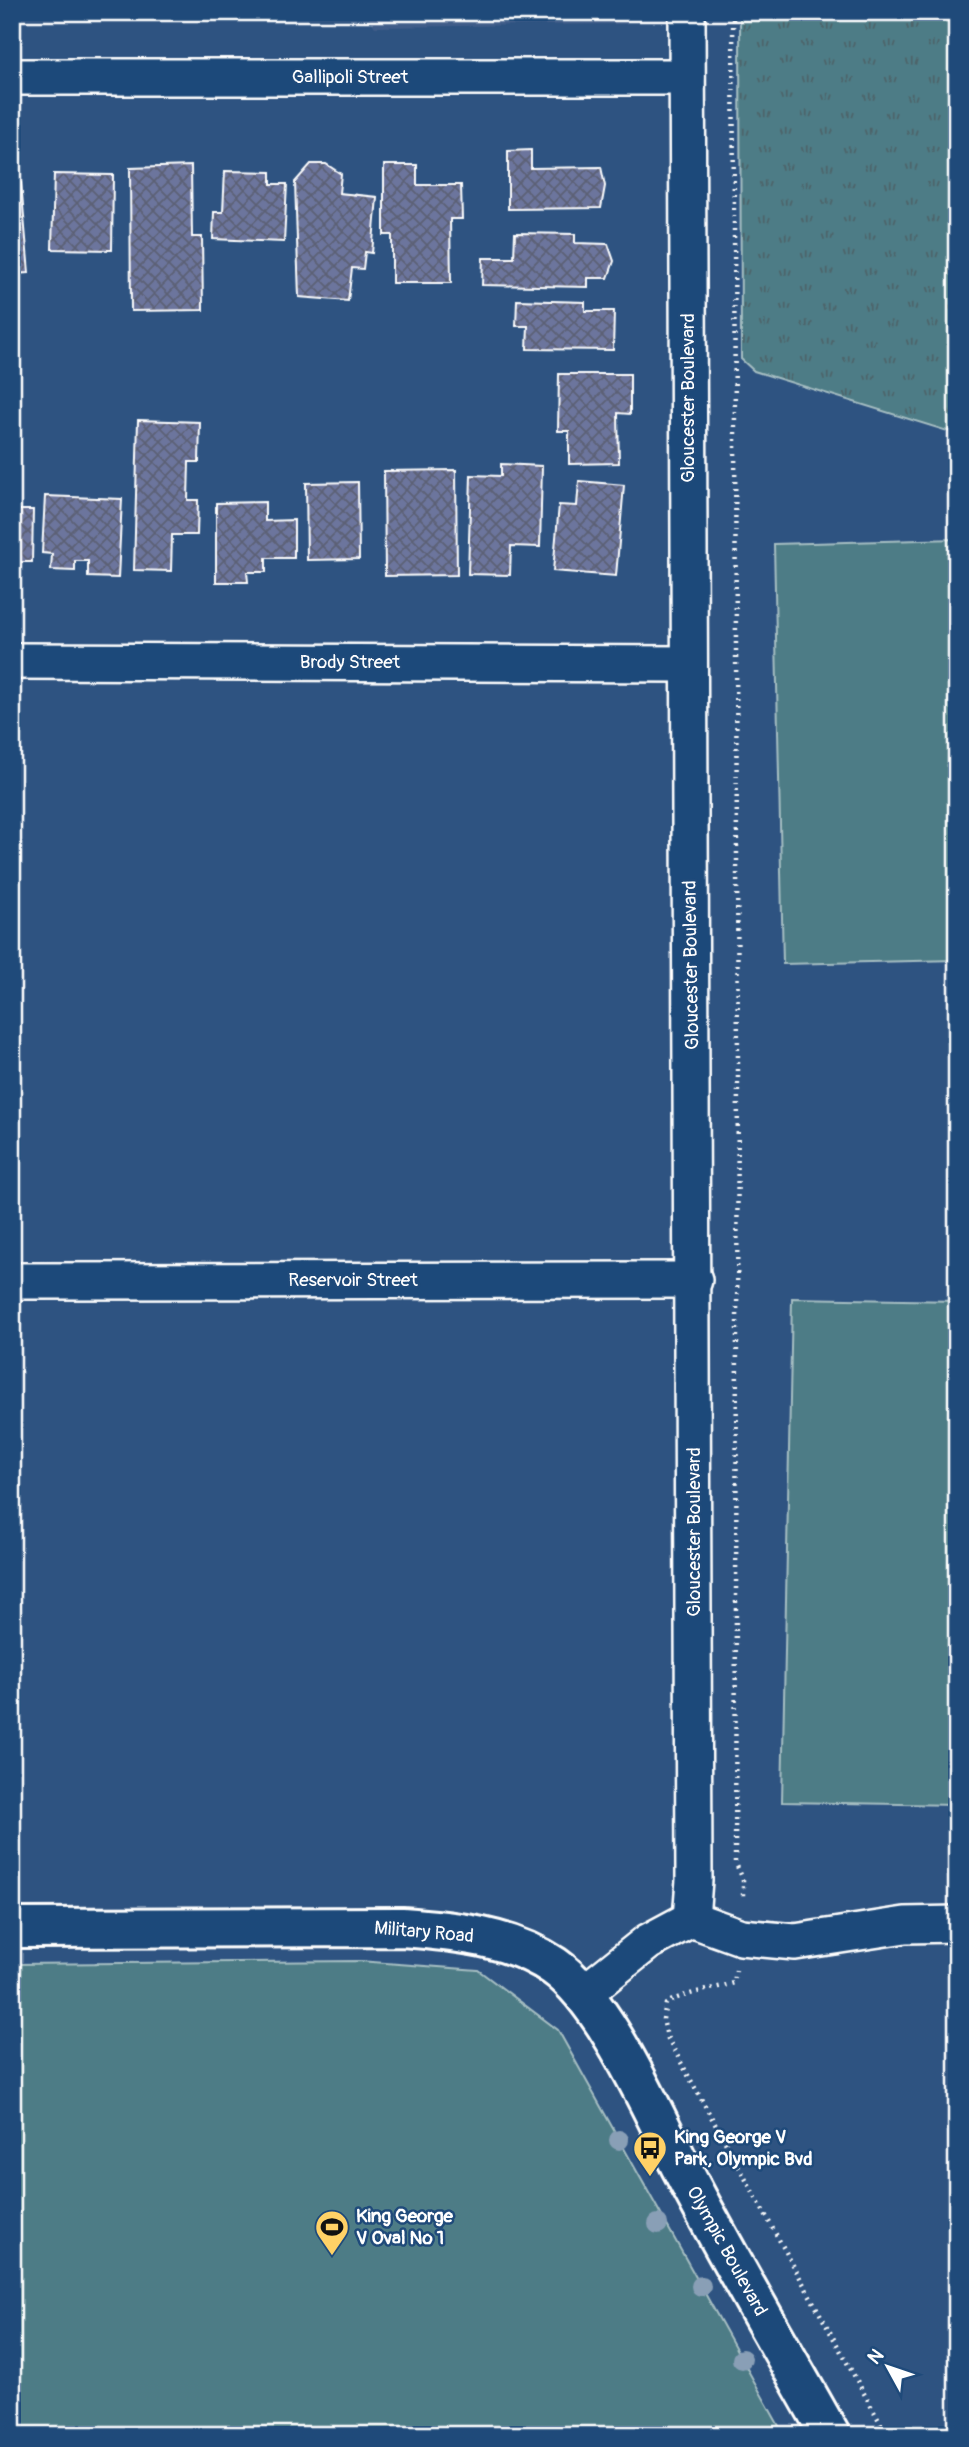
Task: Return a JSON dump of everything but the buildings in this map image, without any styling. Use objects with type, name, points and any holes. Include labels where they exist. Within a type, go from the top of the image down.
[{"type":"main road","name":"Military Road","points":[[12,1928],[402,1927],[448,1930],[523,1949],[555,1967],[583,1994]]},
{"type":"main road","name":"Olympic Boulevard","points":[[583,1994],[645,2094],[683,2172],[830,2435]]},
{"type":"street","name":"Gloucester Boulevard","points":[[687,12],[688,664],[694,1280],[694,1880],[691,1919]]},
{"type":"street","name":"Gallipoli Street","points":[[12,77],[687,77]]},
{"type":"street","name":"Brody Street","points":[[12,661],[688,664]]},
{"type":"street","name":"Reservoir Street","points":[[12,1281],[694,1280]]},
{"type":"street","points":[[583,1994],[648,1942],[691,1919],[741,1937],[795,1942],[905,1925],[957,1924]]},
{"type":"path","points":[[733,12],[738,1068],[734,1862],[743,1879]]},
{"type":"path","points":[[733,1983],[697,1994],[677,1995],[666,2004],[663,2019],[667,2037],[887,2435]]},
{"type":"shaded area","points":[[365,12],[627,12],[627,24],[375,27]]},
{"type":"green space","points":[[740,12],[957,12],[957,434],[754,371],[741,359]]},
{"type":"green space","points":[[957,539],[957,960],[783,964],[774,544]]},
{"type":"green space","points":[[792,1298],[957,1301],[957,1805],[782,1802]]},
{"type":"green space","name":"King George V Oval No 1","points":[[359,1961],[478,1970],[558,2030],[784,2435],[12,2435],[12,1964]]},
{"type":"place","name":"King George V Park, Olympic Bvd","points":[[650,2178]]},
{"type":"place","name":"King George V Oval No 1","points":[[332,2257]]}]
